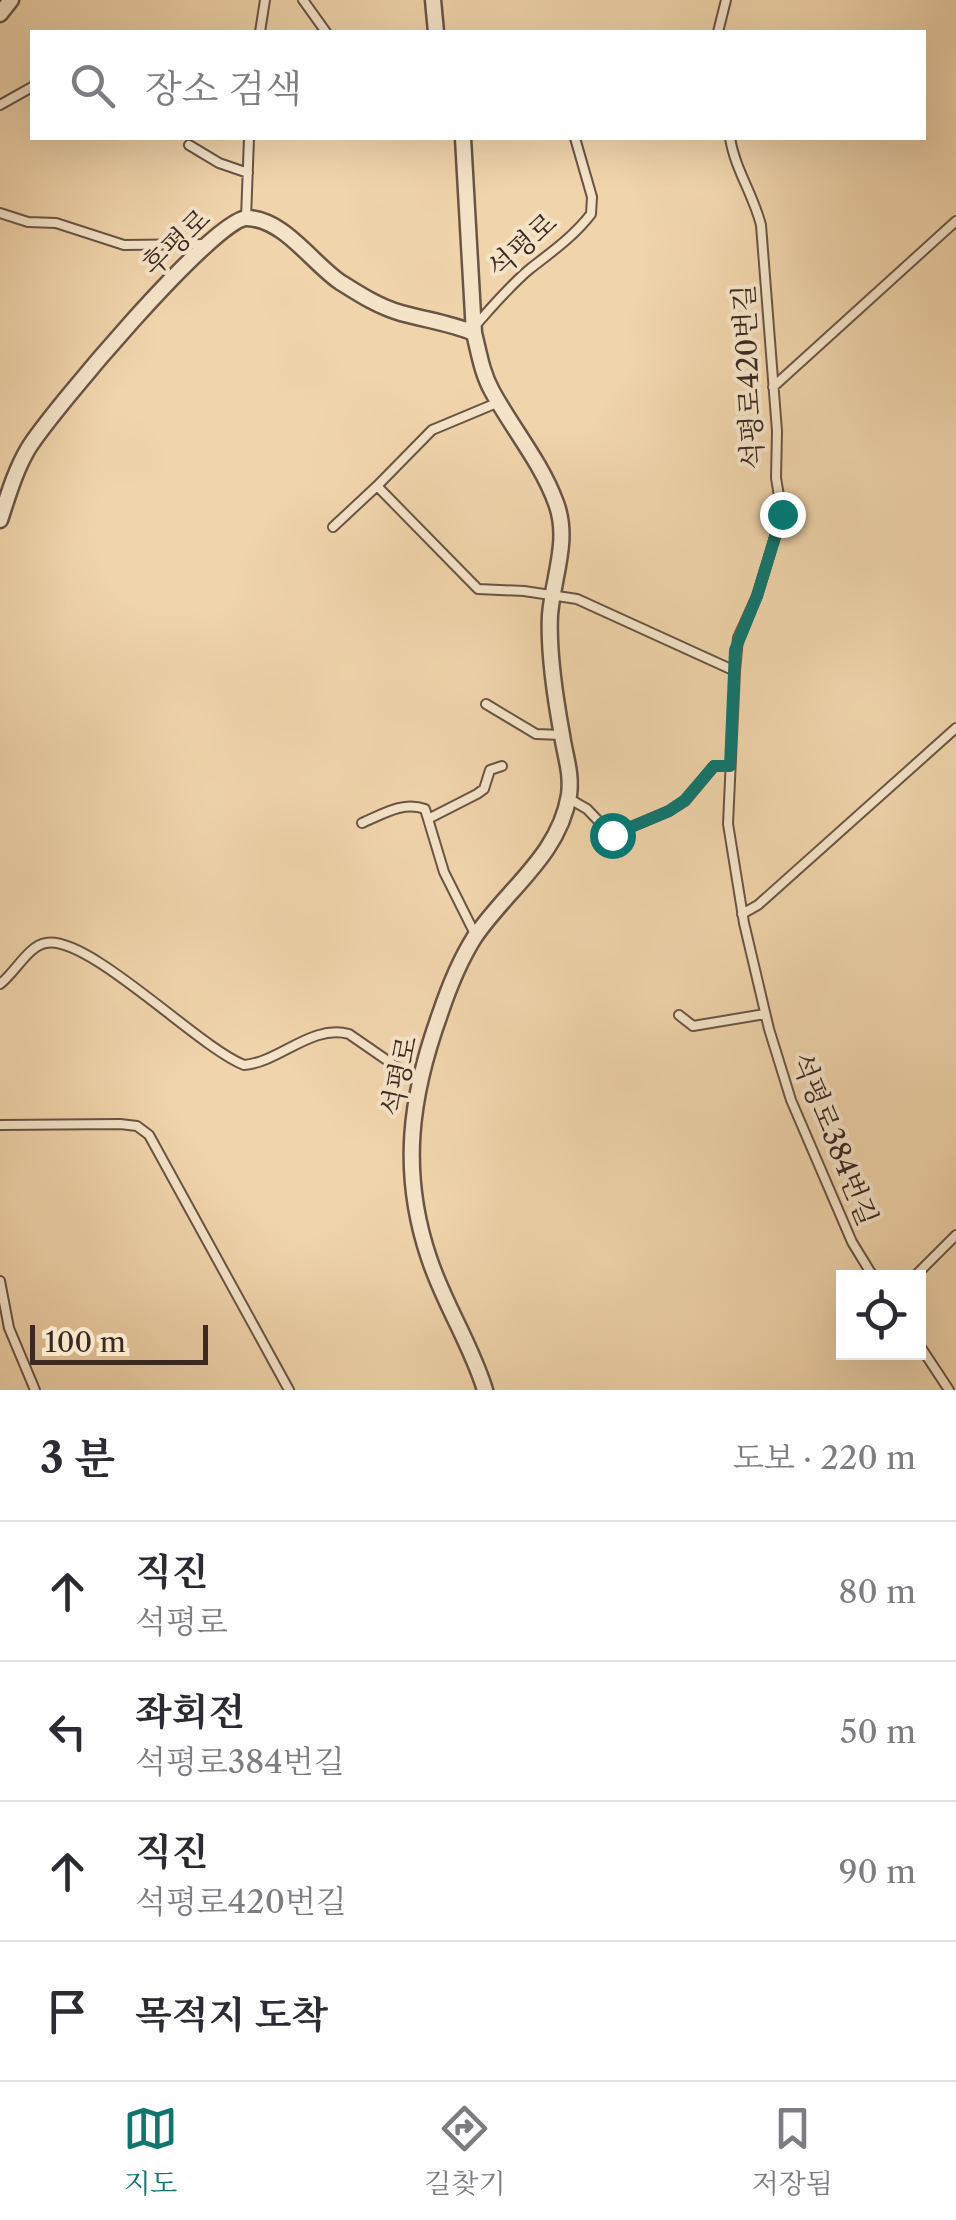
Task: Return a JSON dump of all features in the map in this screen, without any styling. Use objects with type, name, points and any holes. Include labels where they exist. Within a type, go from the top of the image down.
[{"type":"street","points":[[0,14],[10,0]]},
{"type":"street","points":[[433,0],[436,30]]},
{"type":"street","name":"석평로","points":[[463,140],[474,330],[485,376],[558,508],[561,542],[551,648],[570,776],[568,798],[554,837],[538,863],[476,936],[451,982],[418,1081],[412,1154],[419,1225],[450,1313],[485,1390]]},
{"type":"street","name":"후평로","points":[[0,520],[15,476],[39,433],[146,306],[228,225],[246,218],[261,222],[280,232],[330,275],[380,306],[474,330]]},
{"type":"lane","points":[[260,30],[265,0]]},
{"type":"lane","points":[[303,0],[325,30]]},
{"type":"lane","points":[[718,30],[726,0]]},
{"type":"lane","points":[[0,105],[30,88]]},
{"type":"lane","points":[[246,218],[250,140]]},
{"type":"lane","name":"석평로","points":[[474,330],[500,297],[560,247],[591,214],[592,197],[576,140]]},
{"type":"lane","name":"석평로420번길","points":[[730,140],[761,225],[776,478],[782,514],[757,596],[738,638],[735,672]]},
{"type":"lane","points":[[189,145],[219,163],[248,173]]},
{"type":"lane","points":[[0,213],[28,222],[56,224],[124,245],[207,244]]},
{"type":"lane","points":[[773,387],[956,221]]},
{"type":"lane","points":[[334,528],[432,430],[499,402]]},
{"type":"lane","points":[[377,486],[478,589],[578,599],[735,672]]},
{"type":"lane","name":"석평로384번길","points":[[735,672],[730,849],[742,914],[765,1014],[796,1111],[852,1242],[869,1270]]},
{"type":"lane","points":[[486,704],[536,734],[562,735]]},
{"type":"lane","points":[[742,914],[758,905],[956,728]]},
{"type":"lane","points":[[428,819],[478,794],[484,789],[490,770],[502,766]]},
{"type":"lane","points":[[568,798],[586,809],[612,835],[669,811],[685,800],[714,766],[730,766]]},
{"type":"lane","points":[[362,823],[412,804],[425,809],[444,872],[476,936]]},
{"type":"lane","points":[[0,984],[35,948],[44,942],[56,943],[112,970],[244,1065],[261,1062],[304,1040],[339,1032],[365,1044],[418,1081]]},
{"type":"lane","points":[[679,1015],[694,1026],[765,1014]]},
{"type":"lane","points":[[0,1124],[120,1124],[137,1126],[150,1135],[289,1390]]},
{"type":"lane","points":[[921,1270],[956,1234]]},
{"type":"lane","points":[[0,1281],[9,1328],[35,1390]]},
{"type":"lane","points":[[926,1355],[949,1390]]},
{"type":"route","points":[[612,835],[669,811],[698,788],[714,766],[730,766],[735,650],[757,596],[782,514]]}]
